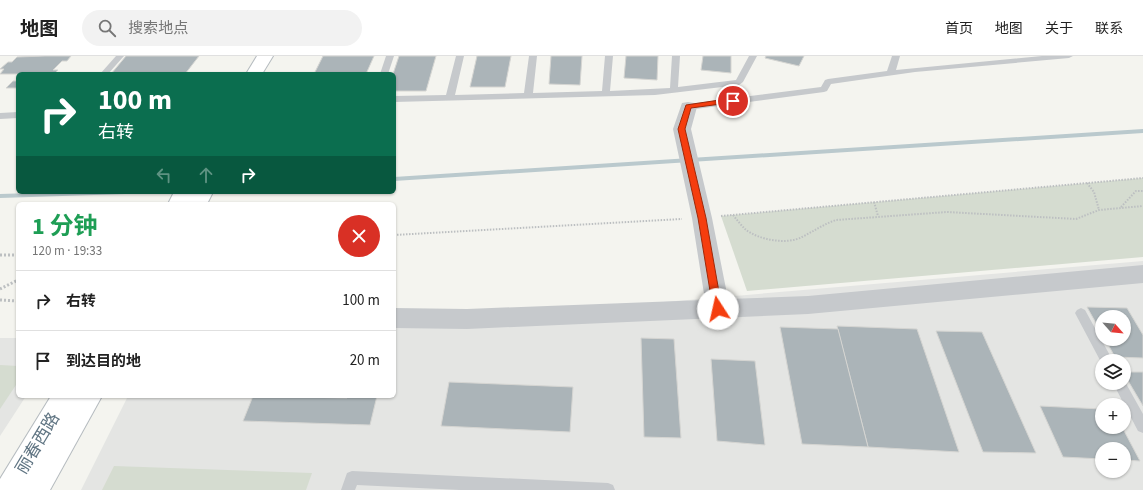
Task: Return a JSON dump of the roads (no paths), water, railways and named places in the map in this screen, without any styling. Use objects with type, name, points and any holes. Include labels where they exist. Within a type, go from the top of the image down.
[{"type":"main road","points":[[255,72],[265,56]]},
{"type":"main road","points":[[268,72],[278,56]]},
{"type":"main road","name":"丽春西路","points":[[8,490],[64,398]]},
{"type":"main road","name":"丽春西路","points":[[35,490],[88,398]]},
{"type":"street","points":[[688,106],[682,129],[702,215],[718,309]]},
{"type":"street","points":[[396,318],[467,319],[808,305],[1143,274]]},
{"type":"lane","points":[[106,72],[120,56]]},
{"type":"lane","points":[[385,72],[390,56]]},
{"type":"lane","points":[[450,97],[460,56]]},
{"type":"lane","points":[[528,95],[534,56]]},
{"type":"lane","points":[[606,93],[609,56]]},
{"type":"lane","points":[[674,90],[676,56]]},
{"type":"lane","points":[[396,99],[655,92],[674,90],[740,82],[753,56]]},
{"type":"lane","points":[[891,73],[896,56]]},
{"type":"lane","points":[[688,106],[824,89],[828,82],[891,73],[1039,57],[1069,56]]},
{"type":"lane","points":[[0,116],[16,115]]},
{"type":"lane","points":[[1080,313],[1103,354]]},
{"type":"lane","points":[[1123,390],[1143,427]]},
{"type":"lane","points":[[348,490],[352,478],[608,490]]},
{"type":"waterway","points":[[396,179],[1143,131]]},
{"type":"waterway","points":[[0,196],[62,194]]}]
